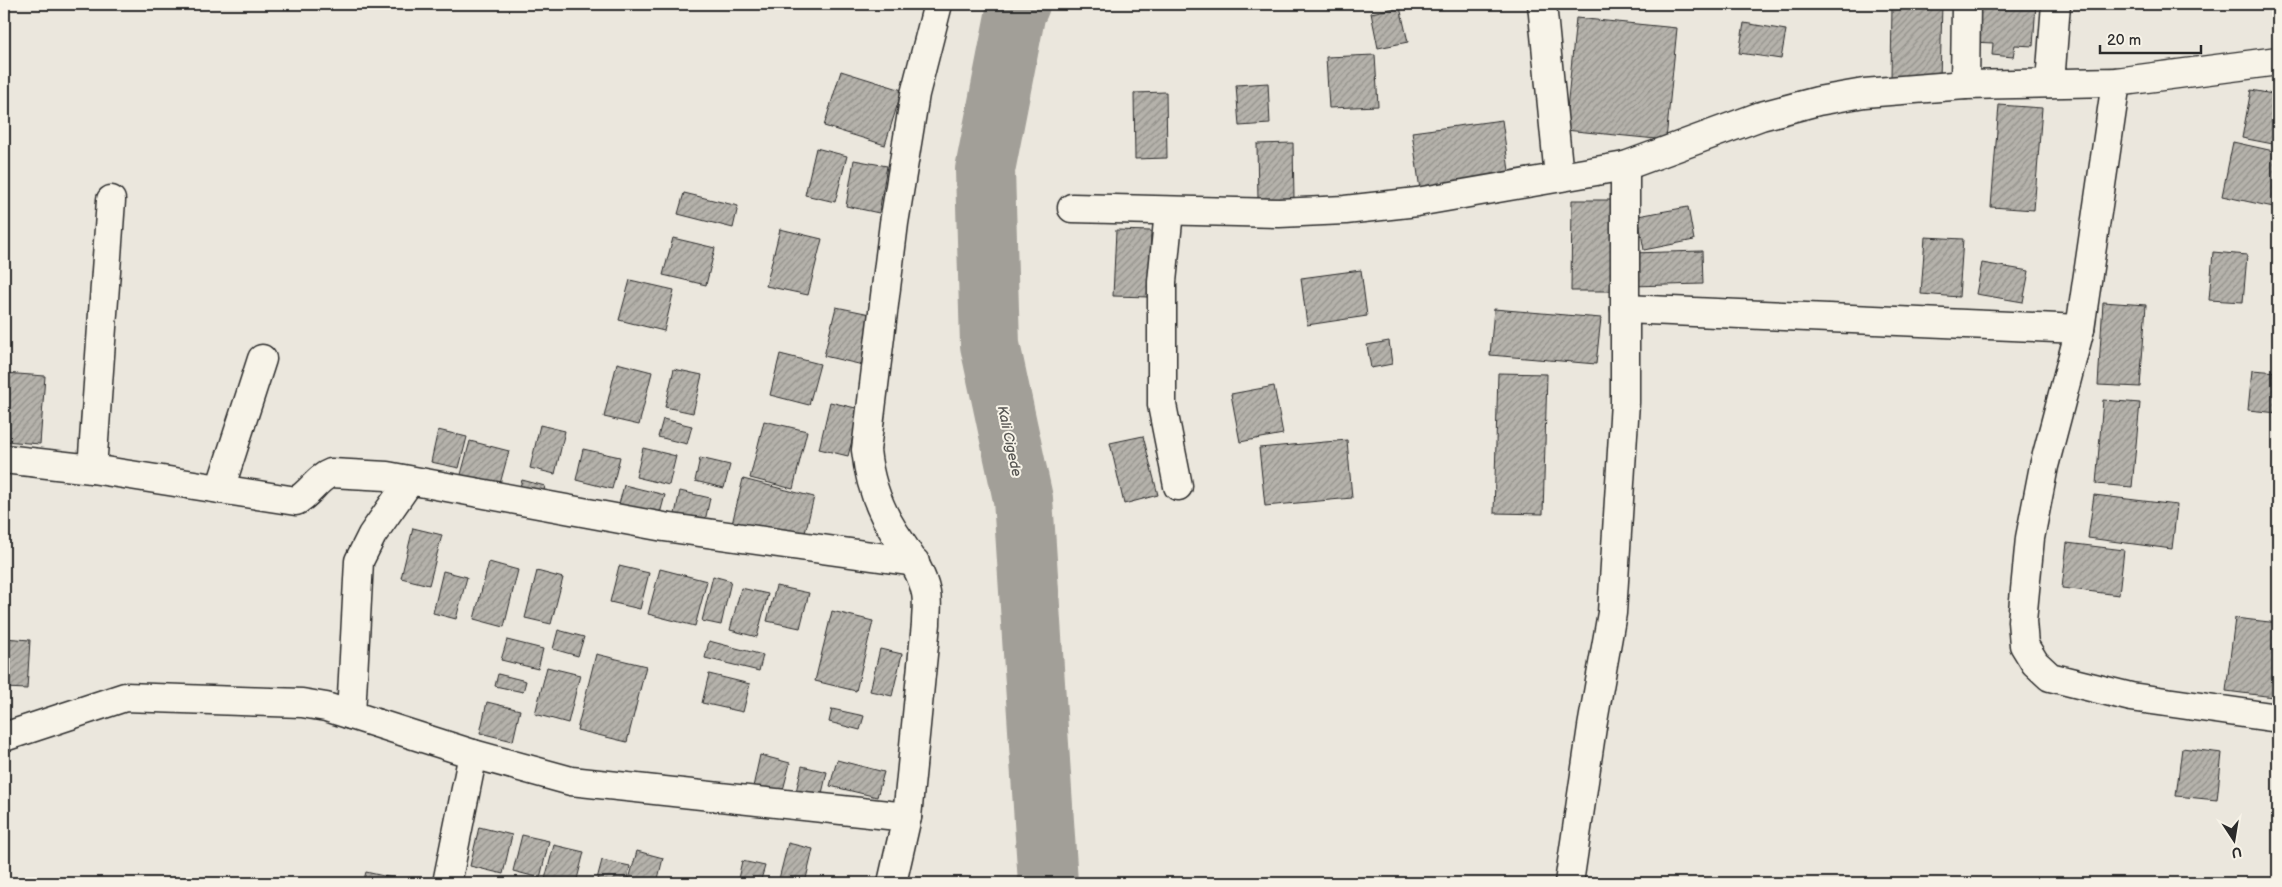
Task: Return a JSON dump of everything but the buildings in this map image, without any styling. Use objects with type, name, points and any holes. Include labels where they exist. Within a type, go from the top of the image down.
[{"type":"street","points":[[892,883],[907,817],[926,624],[926,594],[915,562],[893,531],[868,476],[866,450],[894,223],[915,94],[938,4]]},
{"type":"street","points":[[1542,4],[1559,178]]},
{"type":"street","points":[[1965,85],[1966,4]]},
{"type":"street","points":[[2050,83],[2056,4]]},
{"type":"street","points":[[1072,208],[1279,213],[1345,210],[1417,202],[1625,166],[1761,116],[1818,101],[1864,93],[1965,85],[2116,82],[2278,61]]},
{"type":"street","points":[[2116,82],[2080,330],[2044,466],[2030,538],[2022,621],[2024,645],[2035,663],[2050,677],[2131,697],[2278,718]]},
{"type":"street","points":[[1569,883],[1592,727],[1612,613],[1626,402],[1625,166]]},
{"type":"street","points":[[92,469],[110,200]]},
{"type":"street","points":[[1169,211],[1162,282],[1162,405],[1178,486]]},
{"type":"street","points":[[1625,309],[2080,330]]},
{"type":"street","points":[[220,489],[262,359]]},
{"type":"street","points":[[4,458],[92,469],[296,500],[304,497],[325,475],[331,473],[387,476],[409,482],[664,527],[915,562]]},
{"type":"street","points":[[351,715],[359,561],[372,535],[409,482]]},
{"type":"street","points":[[4,738],[125,697],[302,703],[351,715],[473,754],[571,781],[907,817]]},
{"type":"street","points":[[447,883],[473,754]]},
{"type":"waterway","name":"Kali Cigede","points":[[1020,4],[1016,11],[985,170],[990,345],[1023,499],[1048,883]]}]
